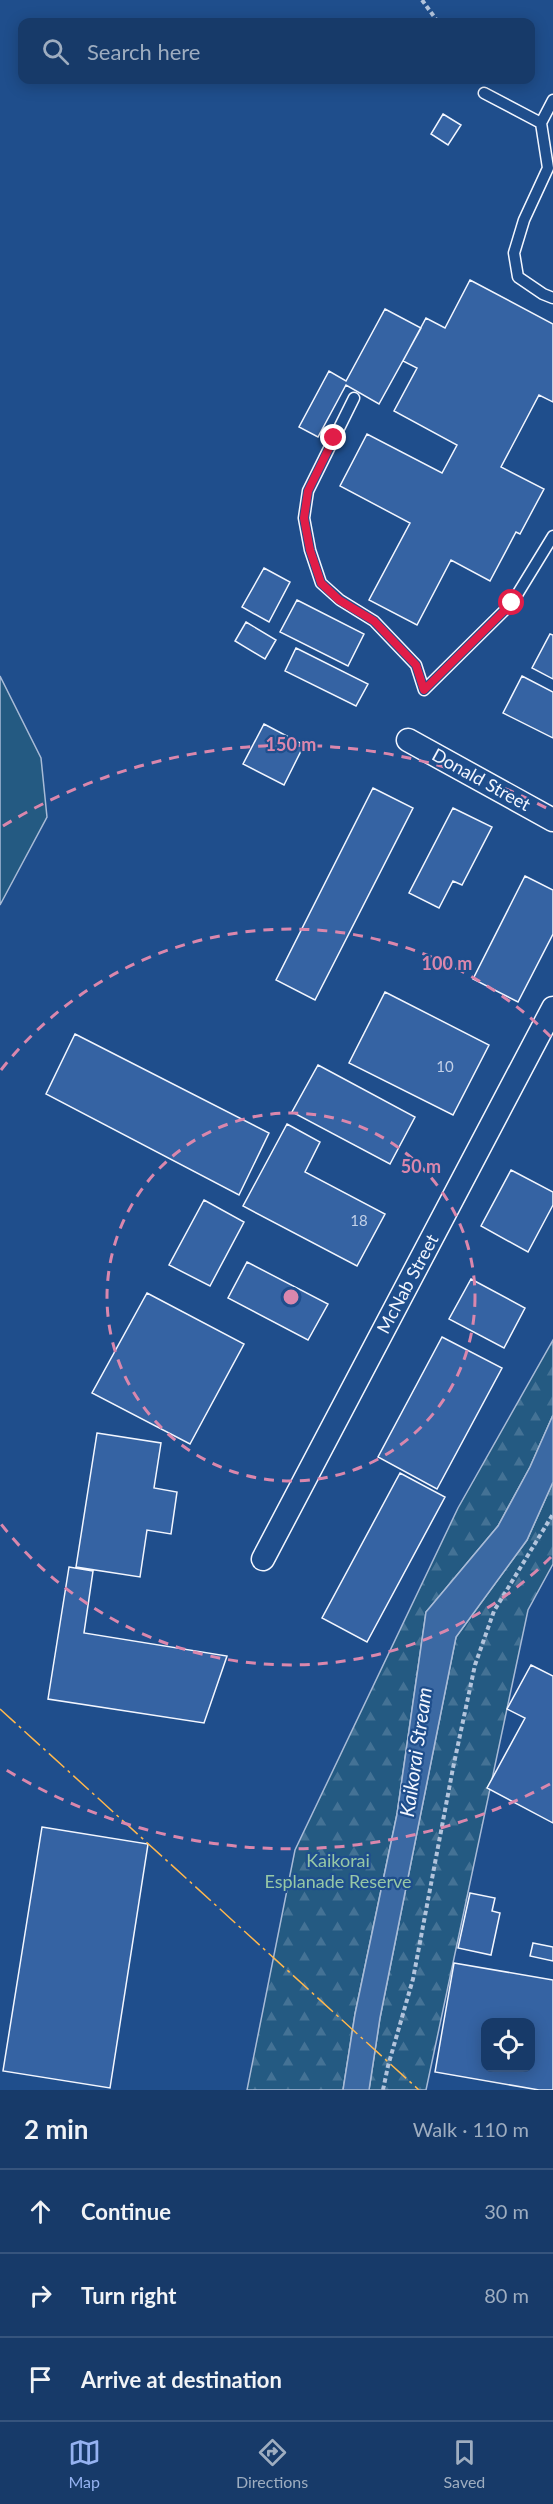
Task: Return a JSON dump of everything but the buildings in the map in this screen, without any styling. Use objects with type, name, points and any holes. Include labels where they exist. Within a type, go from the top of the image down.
[{"type":"street","name":"Donald Street","points":[[408,740],[553,820]]},
{"type":"street","name":"McNab Street","points":[[263,1559],[553,1008]]},
{"type":"lane","points":[[484,93],[541,123]]},
{"type":"lane","points":[[553,100],[541,123],[548,168],[524,220],[514,253],[518,277],[553,298]]},
{"type":"lane","points":[[354,398],[308,491],[304,518],[310,550],[321,583],[339,600],[374,621],[416,665],[424,690],[512,603],[553,536]]},
{"type":"path","points":[[422,0],[435,18]]},
{"type":"path","points":[[383,2090],[413,1979],[475,1665],[494,1611],[553,1514]]},
{"type":"green space","points":[[0,676],[41,758],[47,817],[0,905]]},
{"type":"green space","name":"Kaikorai Esplanade Reserve","points":[[553,1340],[553,1415],[530,1467],[498,1526],[426,1612],[397,1814],[355,2014],[343,2090],[247,2090],[295,1850],[458,1508]]},
{"type":"green space","name":"Kaikorai Esplanade Reserve","points":[[553,1482],[553,1564],[528,1610],[426,2090],[369,2090],[380,2018],[456,1637],[527,1540]]},
{"type":"water","name":"Kaikorai Stream","points":[[553,1415],[553,1482],[527,1540],[456,1637],[380,2018],[369,2090],[343,2090],[355,2014],[397,1814],[426,1612],[498,1526],[530,1467]]},
{"type":"power","points":[[0,1709],[419,2090]]},
{"type":"route","points":[[334,438],[308,491],[304,518],[310,550],[321,583],[339,600],[374,621],[416,665],[424,690],[512,603]]}]
